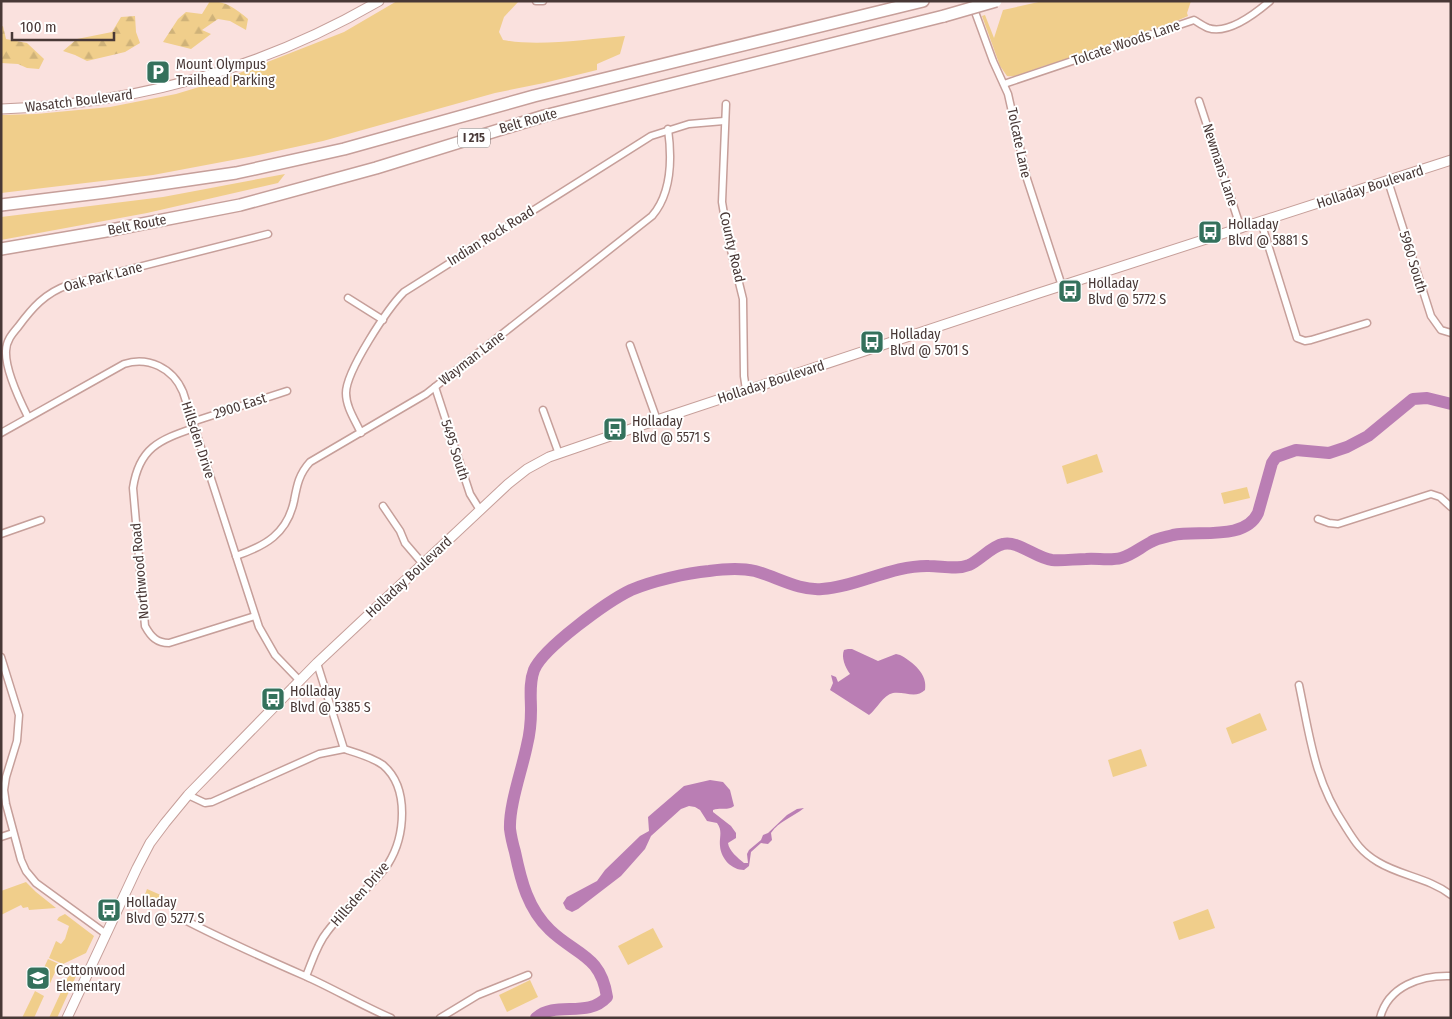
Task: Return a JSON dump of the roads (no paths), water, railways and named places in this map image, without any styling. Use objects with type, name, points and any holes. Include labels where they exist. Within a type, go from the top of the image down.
[{"type":"highway","name":"Belt Route","points":[[1,205],[236,173],[344,149],[534,96],[923,1]]},
{"type":"highway","name":"Belt Route","points":[[1,249],[106,231],[240,204],[376,168],[544,116],[944,16],[996,1]]},
{"type":"main road","name":"Wasatch Boulevard","points":[[1,109],[109,99],[193,81],[290,45],[342,21],[379,1]]},
{"type":"main road","name":"Holladay Boulevard","points":[[67,1018],[150,843],[188,795],[317,663],[508,484],[527,469],[559,454],[746,390],[1451,160]]},
{"type":"street","points":[[536,1],[543,1]]},
{"type":"street","name":"Tolcate Lane","points":[[971,1],[1012,106],[1027,179],[1062,286]]},
{"type":"street","name":"Tolcate Woods Lane","points":[[1004,84],[1194,20],[1208,28],[1218,29],[1226,27],[1250,17],[1270,1]]},
{"type":"street","name":"Newmans Lane","points":[[1199,101],[1241,229]]},
{"type":"street","name":"County Road","points":[[726,104],[722,202],[728,238],[744,299],[746,390]]},
{"type":"street","name":"Indian Rock Road","points":[[361,433],[348,404],[347,385],[355,364],[400,296],[413,285],[651,136],[688,124],[724,121]]},
{"type":"street","name":"Wayman Lane","points":[[236,556],[263,545],[280,530],[288,518],[298,481],[306,466],[435,387],[652,216],[663,200],[667,188],[670,145],[668,129]]},
{"type":"street","name":"5960 South","points":[[1388,181],[1429,312],[1438,327],[1444,332],[1451,333]]},
{"type":"street","points":[[1261,222],[1297,338],[1305,342],[1368,323]]},
{"type":"street","name":"Oak Park Lane","points":[[28,418],[12,380],[6,347],[9,339],[28,313],[45,296],[68,285],[268,234]]},
{"type":"street","points":[[348,298],[383,320]]},
{"type":"street","points":[[630,345],[657,420]]},
{"type":"street","name":"Hillsden Drive","points":[[1,433],[118,366],[129,362],[141,361],[159,366],[174,377],[183,392],[262,634],[270,648],[300,681]]},
{"type":"street","name":"5495 South","points":[[435,387],[470,494],[480,510]]},
{"type":"street","name":"2900 East","points":[[193,425],[287,391]]},
{"type":"street","points":[[544,410],[559,454]]},
{"type":"street","name":"Northwood Road","points":[[193,425],[152,446],[138,466],[134,477],[133,488],[145,626],[154,639],[169,643],[255,616]]},
{"type":"street","points":[[1318,519],[1338,524],[1431,494],[1440,496],[1451,507]]},
{"type":"street","points":[[383,506],[400,531],[407,547],[423,564]]},
{"type":"street","points":[[1,534],[40,520]]},
{"type":"street","points":[[1,657],[18,709],[17,741],[4,790],[21,860],[32,879],[40,887],[106,934]]},
{"type":"street","points":[[188,795],[205,803],[212,802],[318,754],[344,749],[317,663]]},
{"type":"street","points":[[1299,684],[1311,746],[1322,785],[1333,808],[1359,848],[1381,864],[1428,882],[1451,895]]},
{"type":"street","name":"Hillsden Drive","points":[[306,976],[326,934],[387,866],[400,836],[401,804],[398,788],[391,776],[385,767],[378,762],[344,749]]},
{"type":"street","points":[[1,837],[13,833]]},
{"type":"street","points":[[183,919],[391,1018]]},
{"type":"street","points":[[440,1018],[483,993],[528,975]]},
{"type":"street","points":[[1380,1018],[1382,1009],[1395,993],[1405,985],[1419,979],[1442,975],[1451,976]]},
{"type":"waterway","points":[[536,1018],[553,1010],[590,1007],[607,997],[604,983],[593,964],[550,930],[536,913],[526,894],[510,829],[514,798],[530,732],[531,685],[534,670],[540,661],[563,638],[607,604],[639,587],[700,572],[726,569],[750,570],[796,586],[822,589],[902,569],[929,566],[954,568],[969,565],[995,547],[1008,543],[1052,560],[1121,558],[1153,541],[1173,535],[1220,533],[1243,528],[1252,522],[1258,513],[1272,463],[1276,457],[1296,450],[1329,453],[1347,447],[1368,436],[1413,399],[1427,398],[1451,404]]},
{"type":"place","name":"Mount Olympus Trailhead Parking","points":[[158,72]]},
{"type":"place","name":"Holladay Blvd @ 5881 S","points":[[1210,232]]},
{"type":"place","name":"Holladay Blvd @ 5772 S","points":[[1070,291]]},
{"type":"place","name":"Holladay Blvd @ 5701 S","points":[[872,342]]},
{"type":"place","name":"Holladay Blvd @ 5571 S","points":[[615,429]]},
{"type":"place","name":"Holladay Blvd @ 5385 S","points":[[273,699]]},
{"type":"place","name":"Holladay Blvd @ 5277 S","points":[[109,910]]},
{"type":"place","name":"Cottonwood Elementary","points":[[38,978]]}]
